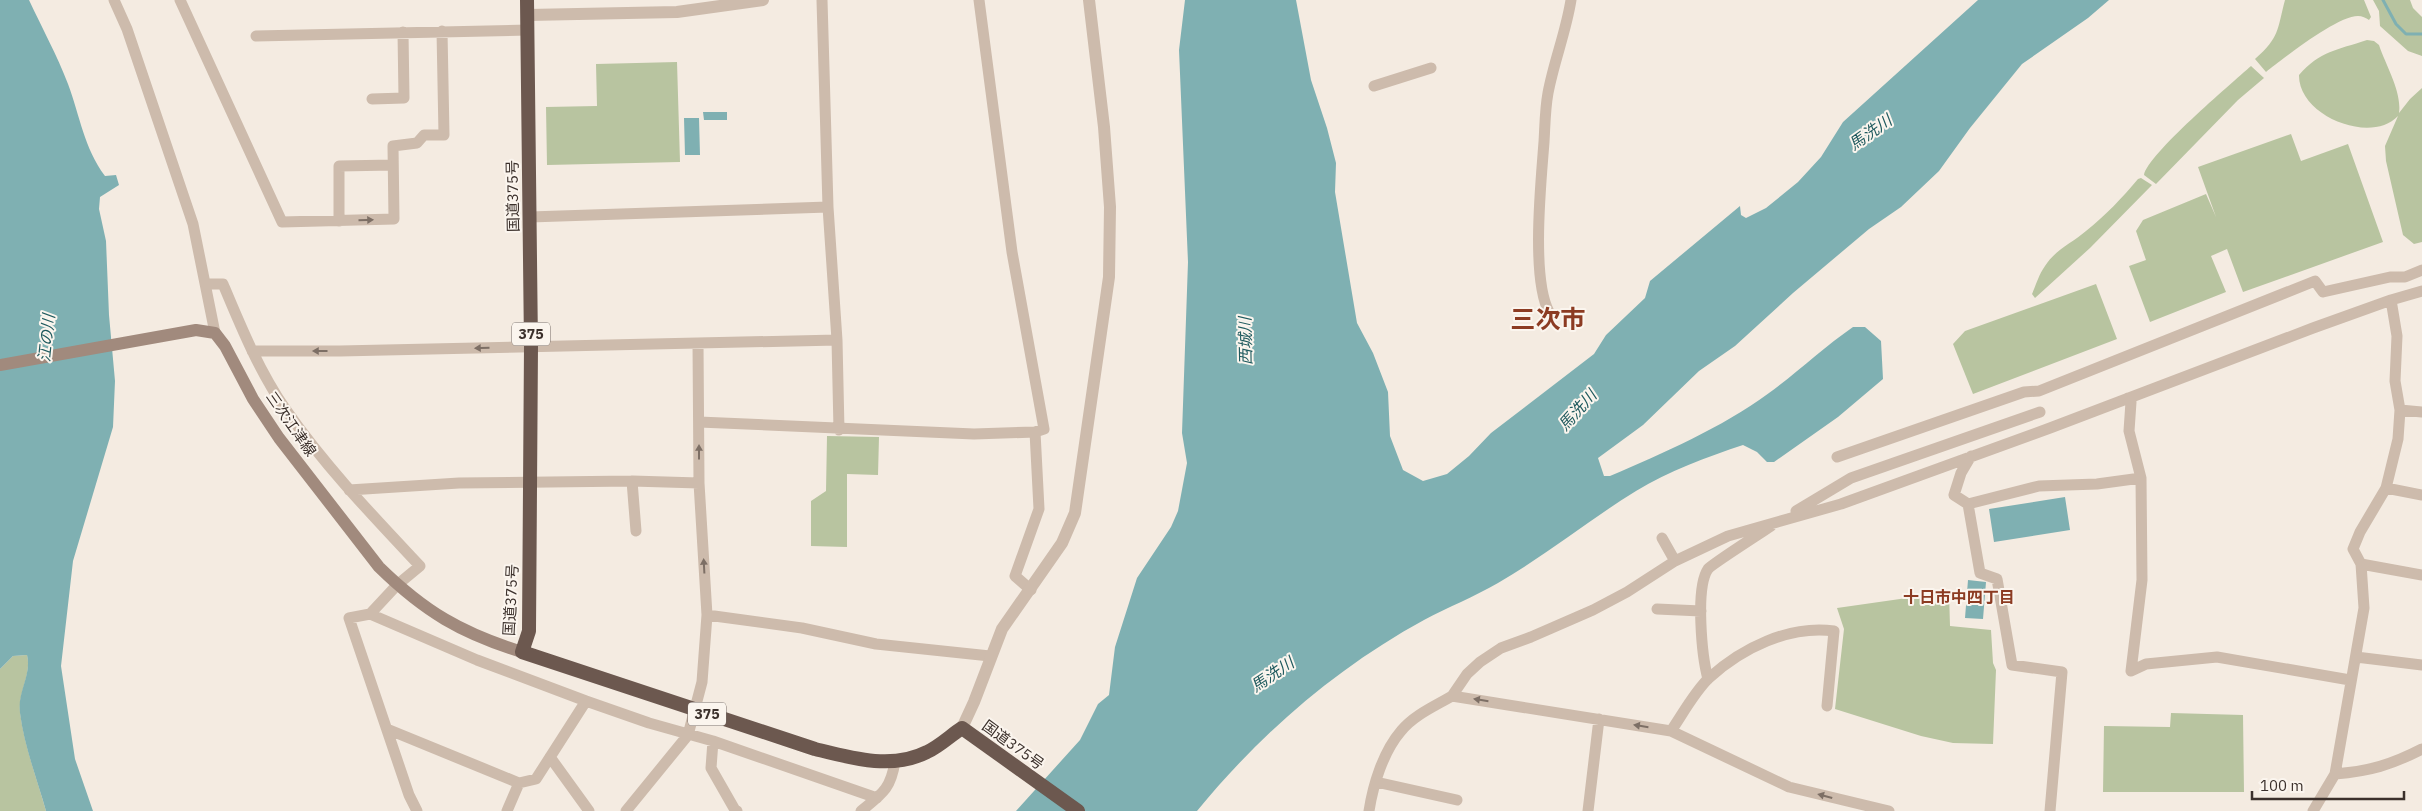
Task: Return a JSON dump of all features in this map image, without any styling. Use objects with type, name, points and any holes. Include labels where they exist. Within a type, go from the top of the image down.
[{"type":"highway","name":"国道375号","points":[[527,0],[531,483],[529,631],[522,652],[815,749],[856,759],[895,761],[927,752],[962,728],[1078,811]]},
{"type":"main road","points":[[0,365],[189,331],[208,330],[215,333]]},
{"type":"main road","name":"三次江津線","points":[[215,333],[225,346],[253,399],[279,438],[379,567],[397,585],[432,612],[460,629],[522,652]]},
{"type":"street","points":[[114,0],[127,29],[193,224],[207,284],[215,333]]},
{"type":"street","points":[[180,0],[282,222],[394,220],[393,146],[418,143],[424,135],[444,135],[442,31]]},
{"type":"street","points":[[528,15],[677,12],[762,0]]},
{"type":"street","points":[[822,0],[828,207],[837,340],[839,430]]},
{"type":"street","points":[[699,422],[839,430],[974,434],[1035,432],[1044,429],[1012,252],[979,0]]},
{"type":"street","points":[[962,728],[1002,629],[1062,543],[1076,514],[1109,277],[1110,207],[1104,127],[1089,0]]},
{"type":"street","points":[[1549,312],[1546,306],[1541,276],[1538,208],[1548,94],[1570,0]]},
{"type":"street","points":[[256,36],[528,30]]},
{"type":"street","points":[[372,99],[404,98],[403,32]]},
{"type":"street","points":[[1374,86],[1431,68]]},
{"type":"street","points":[[338,222],[338,166],[393,165]]},
{"type":"street","points":[[530,217],[828,207]]},
{"type":"street","points":[[1837,457],[2024,392],[2039,391],[2315,281],[2323,292],[2390,277],[2405,277],[2422,270]]},
{"type":"street","points":[[207,284],[223,284],[252,351],[285,409],[349,490],[420,566],[397,585],[370,614]]},
{"type":"street","points":[[1369,811],[1376,782],[1388,751],[1401,731],[1421,714],[1452,696],[1473,668],[1501,648],[1531,637],[1610,601],[1675,561],[1728,536],[1841,504],[2391,300],[2422,292]]},
{"type":"street","points":[[2313,811],[2335,774],[2364,608],[2361,564],[2353,550],[2360,532],[2386,488],[2398,439],[2400,410],[2395,381],[2397,336],[2391,300]]},
{"type":"street","points":[[252,351],[350,351],[837,340]]},
{"type":"street","points":[[626,811],[688,735],[702,682],[707,615],[699,483],[698,343]]},
{"type":"street","points":[[2128,398],[2131,402],[2129,431],[2141,478],[2142,580],[2131,671],[2146,664],[2217,657],[2350,680]]},
{"type":"street","points":[[2400,410],[2422,412]]},
{"type":"street","points":[[1708,679],[1703,660],[1702,582],[1708,568],[1780,520],[1851,478],[2040,412]]},
{"type":"street","points":[[1030,590],[1015,576],[1039,508],[1035,432]]},
{"type":"street","points":[[1972,456],[1961,473],[1954,495],[1968,504],[2039,486],[2097,484],[2141,478]]},
{"type":"street","points":[[349,490],[458,483],[632,481],[699,483]]},
{"type":"street","points":[[632,481],[636,530]]},
{"type":"street","points":[[2386,488],[2422,494]]},
{"type":"street","points":[[1968,504],[1980,574],[1997,579],[2012,665],[2062,672],[2050,811]]},
{"type":"street","points":[[1662,538],[1675,561]]},
{"type":"street","points":[[2361,564],[2422,575]]},
{"type":"street","points":[[1657,609],[1702,610]]},
{"type":"street","points":[[417,811],[349,618],[370,614],[477,660],[586,701],[688,735],[713,741],[878,798]]},
{"type":"street","points":[[707,615],[802,628],[876,644],[990,656]]},
{"type":"street","points":[[1671,731],[1708,679],[1749,650],[1791,632],[1834,631],[1827,706]]},
{"type":"street","points":[[2356,657],[2422,665]]},
{"type":"street","points":[[1452,696],[1671,731],[1789,787],[1889,811]]},
{"type":"street","points":[[387,729],[520,783],[536,779],[586,701]]},
{"type":"street","points":[[1588,811],[1599,720]]},
{"type":"street","points":[[713,741],[711,768],[736,811]]},
{"type":"street","points":[[2335,774],[2368,771],[2402,759],[2422,749]]},
{"type":"street","points":[[550,757],[589,811]]},
{"type":"street","points":[[861,811],[878,798],[892,780],[895,761]]},
{"type":"street","points":[[1376,782],[1457,800]]},
{"type":"street","points":[[507,811],[520,783]]},
{"type":"green space","points":[[2285,0],[2364,0],[2371,17],[2369,20],[2358,16],[2337,23],[2324,30],[2266,72],[2255,59],[2273,39],[2279,26]]},
{"type":"green space","points":[[2373,0],[2410,0],[2413,8],[2422,17],[2422,56],[2408,51],[2380,26],[2379,11]]},
{"type":"green space","points":[[2367,40],[2374,41],[2379,45],[2396,88],[2399,113],[2422,88],[2422,242],[2414,244],[2403,235],[2386,161],[2385,146],[2398,116],[2386,124],[2371,128],[2355,127],[2338,122],[2323,114],[2310,103],[2302,90],[2299,75],[2314,61],[2330,52]]},
{"type":"green space","points":[[677,62],[680,162],[547,165],[546,107],[597,106],[596,64]]},
{"type":"green space","points":[[2251,66],[2264,78],[2238,100],[2156,184],[2144,175],[2149,165],[2174,136]]},
{"type":"green space","points":[[2291,134],[2301,161],[2348,144],[2383,242],[2243,292],[2227,249],[2211,256],[2226,292],[2150,322],[2129,266],[2146,260],[2136,231],[2143,220],[2206,194],[2216,217],[2198,167]]},
{"type":"green space","points":[[2141,178],[2152,185],[2090,248],[2035,298],[2032,294],[2041,272],[2049,260],[2100,219]]},
{"type":"green space","points":[[2096,284],[2117,339],[1973,394],[1953,344],[1965,331]]},
{"type":"green space","points":[[827,436],[879,437],[878,475],[847,474],[847,547],[811,546],[811,501],[826,491]]},
{"type":"green space","points":[[1949,592],[1950,626],[1991,630],[1993,663],[1996,670],[1993,744],[1953,743],[1921,736],[1835,709],[1844,629],[1837,608]]},
{"type":"green space","points":[[27,655],[28,669],[21,697],[20,712],[28,749],[46,811],[0,811],[0,669],[13,656]]},
{"type":"green space","points":[[2171,713],[2243,715],[2244,792],[2103,792],[2104,726],[2170,727]]},
{"type":"water","name":"江の川","points":[[0,0],[29,0],[64,73],[92,154],[105,176],[116,175],[119,185],[100,197],[99,209],[106,241],[109,315],[115,381],[113,427],[73,561],[61,666],[75,759],[93,811],[46,811],[28,750],[20,713],[21,698],[28,670],[27,655],[13,656],[0,669]]},
{"type":"water","points":[[1185,0],[1296,0],[1311,80],[1336,163],[1335,192],[1357,323],[1373,353],[1388,392],[1390,436],[1403,470],[1423,481],[1447,474],[1469,456],[1491,433],[1594,354],[1606,335],[1645,298],[1650,281],[1740,206],[1741,215],[1746,218],[1766,208],[1798,182],[1821,157],[1843,122],[1978,0],[2109,0],[2088,18],[2022,64],[1970,128],[1939,171],[1901,207],[1869,229],[1793,293],[1735,346],[1699,371],[1643,425],[1598,458],[1604,476],[1610,476],[1692,439],[1751,406],[1853,327],[1865,327],[1881,341],[1883,379],[1838,417],[1774,462],[1767,462],[1757,452],[1743,445],[1662,477],[1636,491],[1498,583],[1424,620],[1392,639],[1330,681],[1273,729],[1197,811],[1016,811],[1080,740],[1098,704],[1109,695],[1115,647],[1137,578],[1171,527],[1178,511],[1187,463],[1182,433],[1188,262],[1179,50]]},
{"type":"water","points":[[703,112],[727,112],[727,120],[704,120]]},
{"type":"water","points":[[684,118],[699,118],[700,155],[685,155]]},
{"type":"water","points":[[2065,497],[2070,530],[1994,542],[1989,509]]},
{"type":"water","points":[[1968,580],[1986,582],[1983,619],[1965,618]]},
{"type":"waterway","points":[[2383,0],[2396,24],[2406,34],[2422,34]]},
{"type":"district","name":"三次市","points":[[1548,319]]},
{"type":"district","name":"十日市中四丁目","points":[[1959,597]]},
{"type":"water label","name":"馬洗川","points":[[1870,132]]},
{"type":"water label","name":"西城川","points":[[1245,341]]},
{"type":"water label","name":"馬洗川","points":[[1577,410]]},
{"type":"water label","name":"馬洗川","points":[[1272,674]]}]
